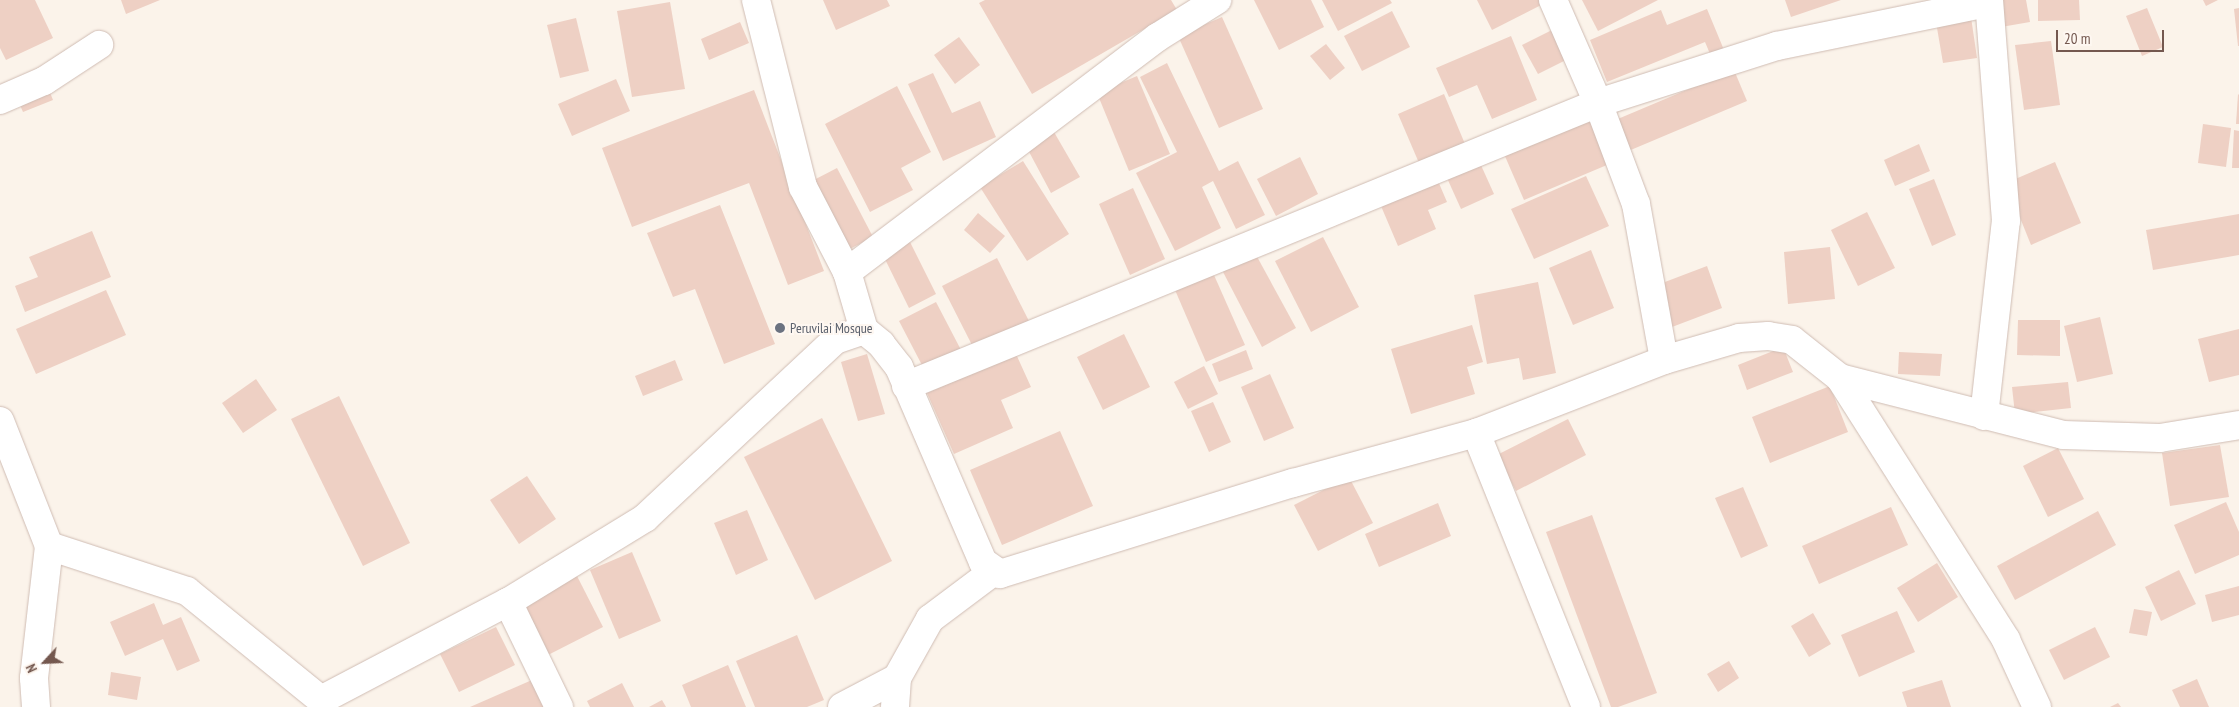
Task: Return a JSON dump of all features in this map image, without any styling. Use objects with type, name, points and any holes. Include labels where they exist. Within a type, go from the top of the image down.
[{"type":"street","points":[[756,0],[803,188],[847,272],[864,330],[881,344],[899,367],[983,562],[994,571],[1004,573],[1293,483],[1476,432],[1664,360],[1740,338],[1768,336],[1792,340],[1840,378],[2006,640],[2037,707]]},
{"type":"street","points":[[847,272],[1158,37],[1217,0]]},
{"type":"street","points":[[1553,0],[1598,103],[1636,204],[1664,360]]},
{"type":"street","points":[[906,386],[1598,103],[1777,46],[1976,5],[1984,0]]},
{"type":"street","points":[[1984,416],[2006,221],[1989,0]]},
{"type":"street","points":[[0,100],[44,81],[99,45]]},
{"type":"street","points":[[48,546],[187,591],[323,704],[508,602],[645,518],[835,340],[864,330]]},
{"type":"street","points":[[1840,378],[2062,435],[2160,438],[2239,425]]},
{"type":"street","points":[[0,421],[48,546],[34,678],[36,707]]},
{"type":"street","points":[[1476,432],[1586,707]]},
{"type":"street","points":[[895,707],[897,678],[930,620],[994,571]]},
{"type":"street","points":[[508,602],[559,707]]},
{"type":"street","points":[[842,707],[897,678]]},
{"type":"building","points":[[0,0],[35,0],[53,38],[6,60],[0,48]]},
{"type":"building","points":[[121,0],[160,0],[126,14]]},
{"type":"building","points":[[823,0],[887,0],[890,6],[836,30]]},
{"type":"building","points":[[985,0],[1171,0],[1177,10],[1032,94],[979,3]]},
{"type":"building","points":[[1254,0],[1311,0],[1324,27],[1279,50]]},
{"type":"building","points":[[1322,0],[1390,0],[1392,3],[1338,31]]},
{"type":"building","points":[[1477,0],[1551,0],[1492,30]]},
{"type":"building","points":[[1582,0],[1658,0],[1598,31]]},
{"type":"building","points":[[1785,0],[1841,0],[1791,17]]},
{"type":"building","points":[[1997,0],[2026,0],[2030,22],[2001,27]]},
{"type":"building","points":[[2038,0],[2079,0],[2080,20],[2038,21]]},
{"type":"building","points":[[2203,0],[2218,0],[2206,6]]},
{"type":"building","points":[[670,2],[685,89],[632,97],[617,11]]},
{"type":"building","points":[[2147,8],[2163,47],[2142,56],[2126,16]]},
{"type":"building","points":[[2239,8],[2239,46],[2238,46],[2234,9]]},
{"type":"building","points":[[1707,9],[1729,62],[1716,68],[1705,42],[1607,82],[1590,40],[1661,10],[1667,25]]},
{"type":"building","points":[[1392,11],[1410,47],[1362,71],[1344,36]]},
{"type":"building","points":[[1222,17],[1263,109],[1219,128],[1178,36]]},
{"type":"building","points":[[1971,17],[1977,58],[1943,63],[1936,22]]},
{"type":"building","points":[[576,18],[589,71],[560,78],[547,25]]},
{"type":"building","points":[[740,22],[749,43],[709,60],[701,39]]},
{"type":"building","points":[[1554,29],[1568,59],[1538,74],[1522,45]]},
{"type":"building","points":[[1511,36],[1537,100],[1492,119],[1477,85],[1449,97],[1436,68]]},
{"type":"building","points":[[959,37],[980,65],[955,84],[934,55]]},
{"type":"building","points":[[2051,41],[2060,105],[2024,110],[2015,45]]},
{"type":"building","points":[[1326,44],[1345,68],[1330,80],[1310,56]]},
{"type":"building","points":[[1167,63],[1219,171],[1238,161],[1265,215],[1236,229],[1213,181],[1202,187],[1221,228],[1175,251],[1136,173],[1177,152],[1140,77]]},
{"type":"building","points":[[1734,70],[1747,101],[1626,152],[1613,121]]},
{"type":"building","points":[[933,73],[952,113],[980,101],[996,137],[943,161],[908,84]]},
{"type":"building","points":[[43,75],[53,100],[23,112],[12,87]]},
{"type":"building","points":[[1137,76],[1170,154],[1129,171],[1097,93]]},
{"type":"building","points":[[616,79],[630,111],[572,136],[558,104]]},
{"type":"building","points":[[897,86],[931,152],[901,168],[913,190],[870,212],[825,124]]},
{"type":"building","points":[[754,90],[824,271],[788,285],[749,183],[632,227],[602,148]]},
{"type":"building","points":[[1444,94],[1465,144],[1419,163],[1398,114]]},
{"type":"building","points":[[2238,94],[2239,124],[2236,124]]},
{"type":"building","points":[[1595,116],[1614,162],[1524,200],[1504,154]]},
{"type":"building","points":[[2203,124],[2231,128],[2226,167],[2198,163]]},
{"type":"building","points":[[2234,130],[2239,131],[2239,168],[2232,168]]},
{"type":"building","points":[[1054,132],[1080,177],[1051,193],[1027,148]]},
{"type":"building","points":[[1919,144],[1930,171],[1895,186],[1884,160]]},
{"type":"building","points":[[1300,157],[1318,194],[1276,216],[1257,179]]},
{"type":"building","points":[[1023,161],[1069,234],[1027,261],[980,187]]},
{"type":"building","points":[[2055,162],[2081,223],[2031,245],[2006,183]]},
{"type":"building","points":[[1480,163],[1494,194],[1461,209],[1447,178]]},
{"type":"building","points":[[837,168],[873,237],[846,251],[810,182]]},
{"type":"building","points":[[1435,174],[1447,202],[1428,210],[1436,229],[1398,246],[1378,199]]},
{"type":"building","points":[[1586,176],[1609,226],[1534,259],[1511,209]]},
{"type":"building","points":[[1934,179],[1956,235],[1932,246],[1909,189]]},
{"type":"building","points":[[1133,188],[1165,259],[1130,275],[1099,204]]},
{"type":"building","points":[[720,205],[775,344],[724,364],[695,289],[673,297],[647,233]]},
{"type":"building","points":[[1867,212],[1895,268],[1858,286],[1831,230]]},
{"type":"building","points":[[978,213],[1005,236],[990,253],[964,230]]},
{"type":"building","points":[[2239,214],[2239,255],[2153,270],[2146,230]]},
{"type":"building","points":[[92,231],[111,277],[25,312],[15,286],[38,277],[29,257]]},
{"type":"building","points":[[1323,237],[1359,307],[1311,332],[1275,261]]},
{"type":"building","points":[[909,240],[936,294],[909,308],[882,253]]},
{"type":"building","points":[[1830,247],[1835,299],[1788,304],[1784,252]]},
{"type":"building","points":[[1591,250],[1614,308],[1573,325],[1549,268]]},
{"type":"building","points":[[1255,253],[1296,328],[1262,347],[1222,270]]},
{"type":"building","points":[[997,258],[1030,323],[975,351],[942,286]]},
{"type":"building","points":[[1210,266],[1245,345],[1206,362],[1172,283]]},
{"type":"building","points":[[1707,266],[1722,308],[1672,327],[1657,285]]},
{"type":"building","points":[[1538,282],[1556,373],[1523,380],[1519,358],[1487,364],[1474,295]]},
{"type":"building","points":[[106,290],[126,335],[36,374],[16,329]]},
{"type":"building","points":[[936,302],[961,350],[924,369],[899,321]]},
{"type":"building","points":[[2100,317],[2113,374],[2077,382],[2064,326]]},
{"type":"building","points":[[2018,320],[2060,320],[2060,356],[2017,355]]},
{"type":"building","points":[[1472,325],[1483,362],[1467,367],[1475,394],[1411,414],[1391,349]]},
{"type":"building","points":[[2239,329],[2239,375],[2209,382],[2198,339]]},
{"type":"building","points":[[1124,334],[1150,387],[1103,410],[1077,357]]},
{"type":"building","points":[[1783,347],[1793,372],[1747,390],[1738,365]]},
{"type":"building","points":[[1246,350],[1253,369],[1219,382],[1212,364]]},
{"type":"building","points":[[1899,352],[1942,354],[1940,376],[1898,374]]},
{"type":"building","points":[[867,354],[885,414],[858,421],[841,362]]},
{"type":"building","points":[[1016,354],[1031,387],[1001,400],[1013,428],[954,454],[927,393]]},
{"type":"building","points":[[675,360],[683,380],[643,396],[635,376]]},
{"type":"building","points":[[1204,366],[1218,394],[1188,409],[1174,382]]},
{"type":"building","points":[[1270,374],[1294,428],[1264,441],[1241,387]]},
{"type":"building","points":[[256,379],[277,410],[243,433],[222,403]]},
{"type":"building","points":[[2068,382],[2071,408],[2015,414],[2012,387]]},
{"type":"building","points":[[1830,386],[1848,432],[1770,463],[1752,417]]},
{"type":"building","points":[[339,396],[410,543],[363,566],[291,419]]},
{"type":"building","points":[[1213,402],[1231,442],[1209,452],[1191,411]]},
{"type":"building","points":[[822,418],[892,561],[815,600],[744,457]]},
{"type":"building","points":[[1568,419],[1586,455],[1516,491],[1497,455]]},
{"type":"building","points":[[1060,431],[1093,506],[1002,545],[970,470]]},
{"type":"building","points":[[2220,445],[2229,497],[2170,506],[2162,453]]},
{"type":"building","points":[[2058,448],[2084,499],[2048,517],[2023,466]]},
{"type":"building","points":[[527,476],[556,519],[519,544],[490,500]]},
{"type":"building","points":[[1349,477],[1373,523],[1318,551],[1294,505]]},
{"type":"building","points":[[1743,487],[1768,546],[1741,558],[1715,498]]},
{"type":"building","points":[[2226,502],[2239,532],[2239,555],[2195,574],[2174,525]]},
{"type":"building","points":[[1438,503],[1451,536],[1379,567],[1365,534]]},
{"type":"building","points":[[1891,507],[1908,545],[1819,584],[1802,546]]},
{"type":"building","points":[[747,510],[768,560],[736,575],[714,523]]},
{"type":"building","points":[[2098,511],[2116,545],[2015,600],[1997,566]]},
{"type":"building","points":[[1592,515],[1657,693],[1618,707],[1611,707],[1546,532]]},
{"type":"building","points":[[632,552],[661,621],[619,639],[590,570]]},
{"type":"building","points":[[1937,563],[1958,597],[1918,622],[1897,588]]},
{"type":"building","points":[[2179,570],[2196,604],[2161,621],[2145,587]]},
{"type":"building","points":[[577,576],[603,627],[548,655],[522,604]]},
{"type":"building","points":[[2239,586],[2239,615],[2212,622],[2205,595]]},
{"type":"building","points":[[154,603],[163,625],[181,617],[200,661],[177,671],[163,639],[125,656],[110,622]]},
{"type":"building","points":[[2134,609],[2152,612],[2147,636],[2129,633]]},
{"type":"building","points":[[1897,611],[1915,652],[1859,677],[1841,635]]},
{"type":"building","points":[[1813,613],[1831,644],[1809,657],[1791,626]]},
{"type":"building","points":[[496,627],[515,665],[459,692],[440,654]]},
{"type":"building","points":[[2095,627],[2110,657],[2064,680],[2049,650]]},
{"type":"building","points":[[797,635],[824,700],[807,707],[755,707],[736,661]]},
{"type":"building","points":[[1729,661],[1739,678],[1718,692],[1707,674]]},
{"type":"building","points":[[728,665],[746,707],[691,707],[682,685]]},
{"type":"building","points":[[111,672],[141,677],[137,700],[108,695]]},
{"type":"building","points":[[2197,679],[2209,707],[2180,707],[2172,690]]},
{"type":"building","points":[[532,680],[544,707],[470,707]]},
{"type":"building","points":[[1942,680],[1951,707],[1907,707],[1902,692]]},
{"type":"building","points":[[622,683],[634,707],[590,707],[587,701]]},
{"type":"building","points":[[662,700],[666,707],[649,707]]},
{"type":"building","points":[[2118,703],[2121,707],[2110,707]]},
{"type":"place","name":"Peruvilai Mosque","points":[[780,328]]}]
